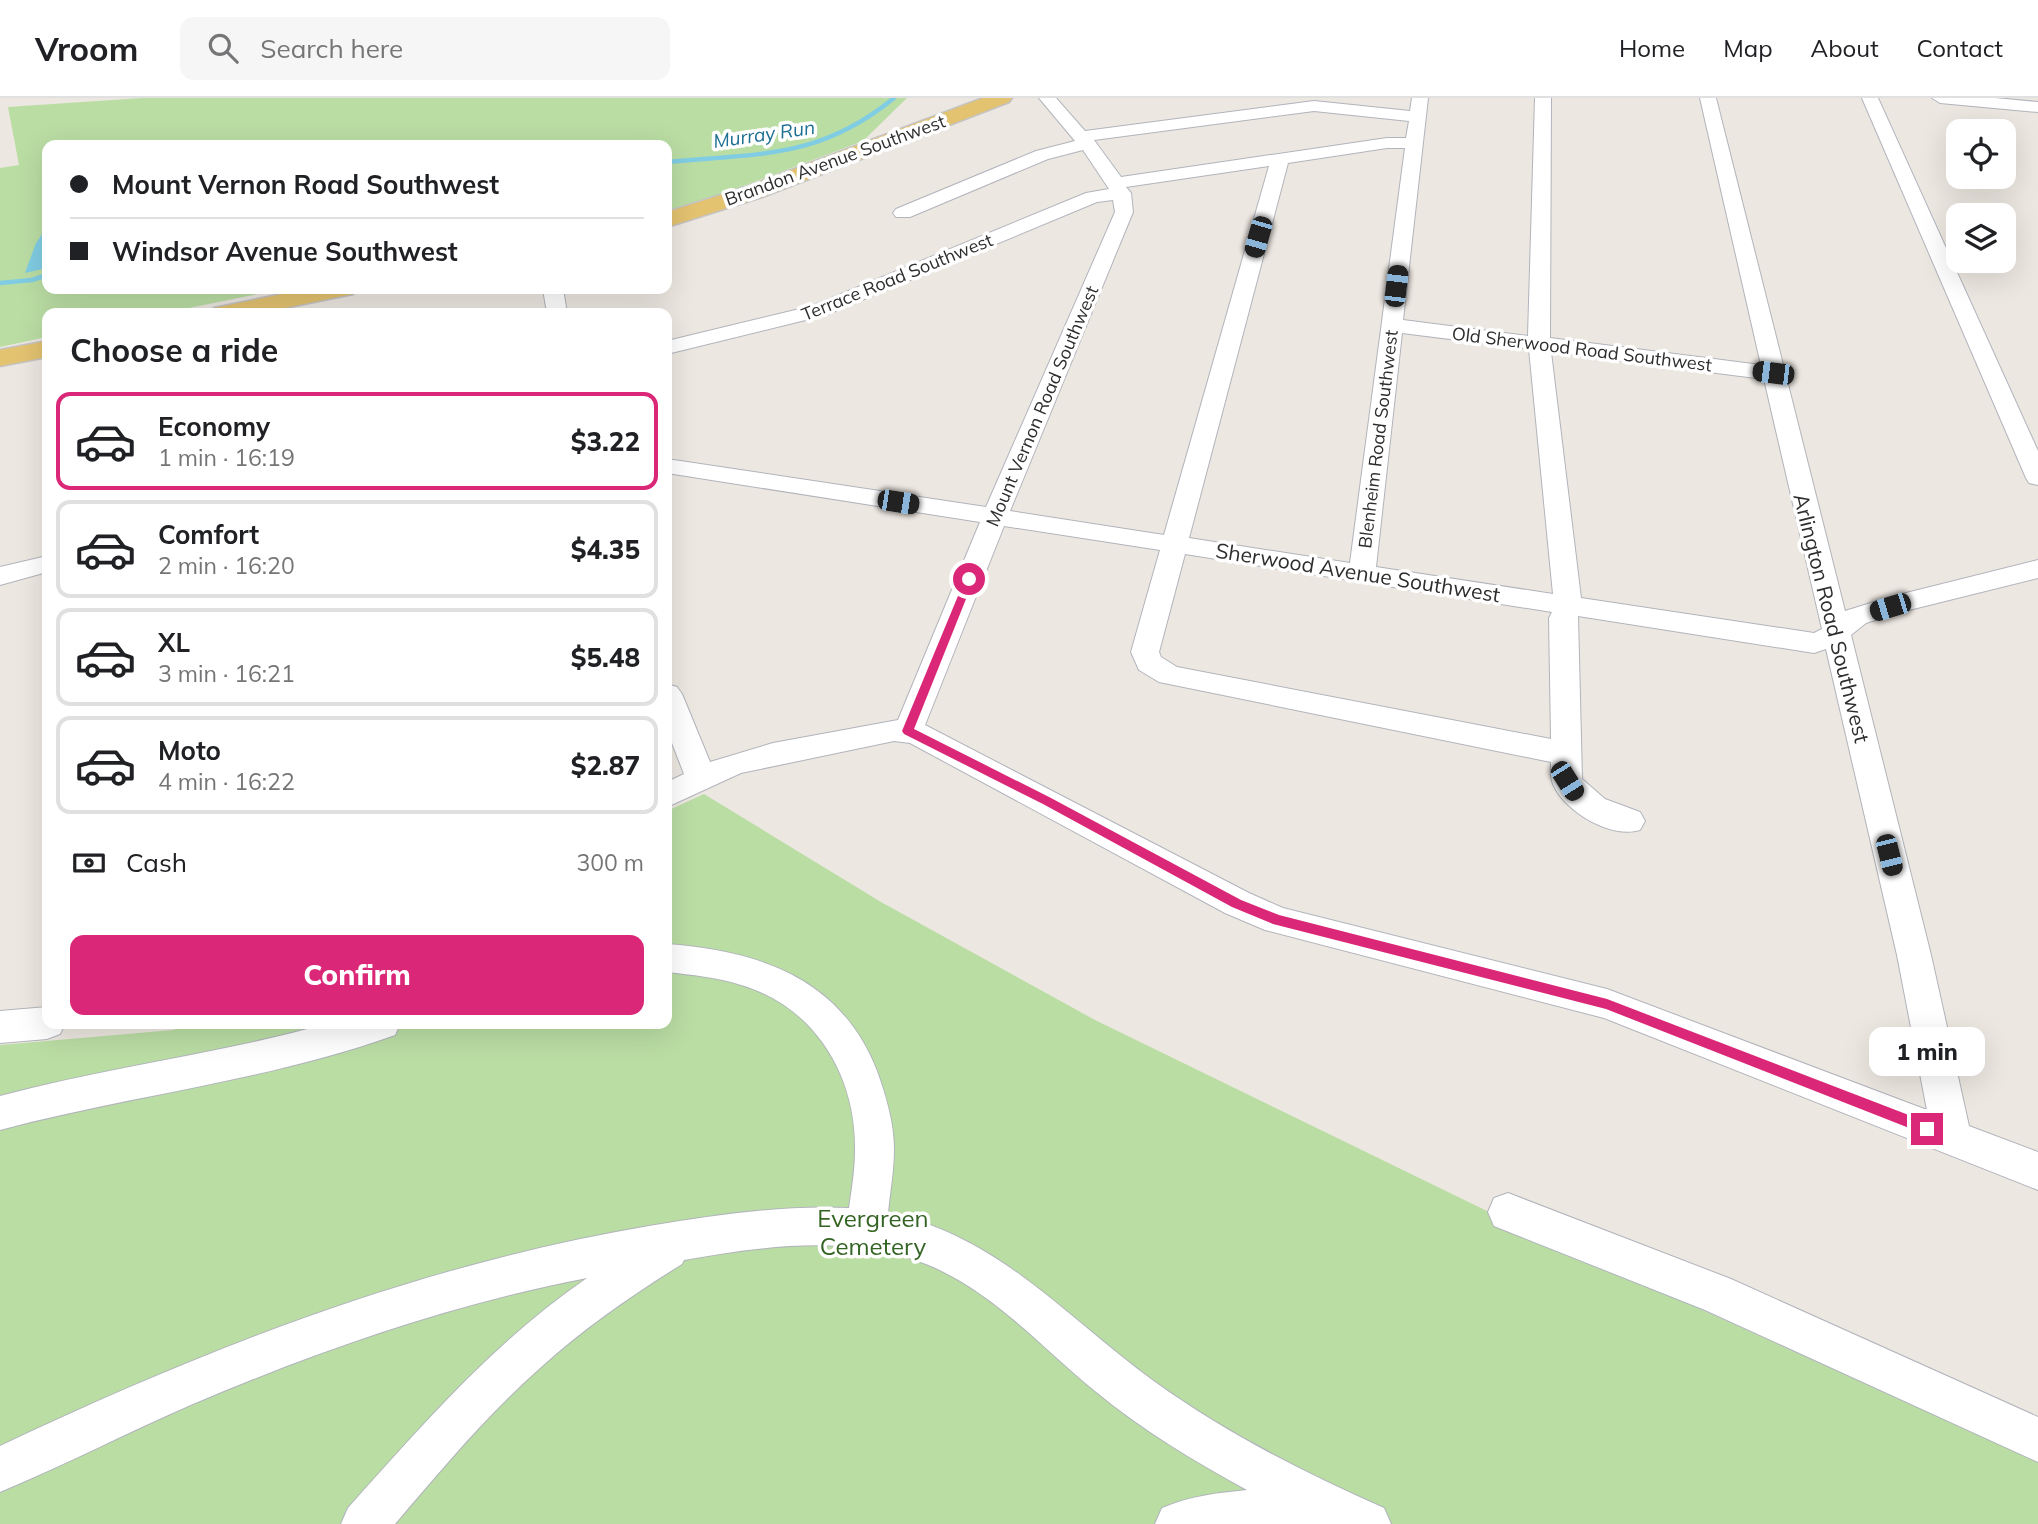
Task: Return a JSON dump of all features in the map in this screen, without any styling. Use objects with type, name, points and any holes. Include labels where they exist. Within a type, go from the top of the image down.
[{"type":"main road","name":"Brandon Avenue Southwest","points":[[672,218],[754,191],[1002,98]]},
{"type":"main road","points":[[248,308],[319,294]]},
{"type":"main road","points":[[0,358],[42,350]]},
{"type":"street","points":[[1046,98],[1119,188]]},
{"type":"street","points":[[1543,98],[1539,343],[1568,605],[1563,618],[1564,753],[1567,781],[1576,796],[1591,807],[1629,821]]},
{"type":"street","name":"Arlington Road Southwest","points":[[1708,98],[1914,956],[1952,1138]]},
{"type":"street","points":[[1870,98],[2038,478]]},
{"type":"street","points":[[1940,98],[2038,107]]},
{"type":"street","points":[[2033,98],[2038,107]]},
{"type":"street","points":[[903,213],[1082,141],[1314,106],[1419,107]]},
{"type":"street","name":"Blenheim Road Southwest","points":[[1362,572],[1419,107]]},
{"type":"street","name":"Terrace Road Southwest","points":[[672,346],[819,311],[1119,188],[1280,159],[1387,143],[1415,143]]},
{"type":"street","points":[[1280,159],[1145,652],[1149,663],[1156,670],[1169,675],[1564,753]]},
{"type":"street","name":"Mount Vernon Road Southwest","points":[[908,731],[995,516],[1124,212],[1119,188]]},
{"type":"street","name":"Old Sherwood Road Southwest","points":[[1391,325],[1773,373]]},
{"type":"street","name":"Sherwood Avenue Southwest","points":[[672,467],[1799,642],[1814,643],[1836,634],[1856,617],[2038,569]]},
{"type":"street","points":[[0,576],[42,565]]},
{"type":"street","points":[[672,706],[701,778]]},
{"type":"street","points":[[672,792],[733,764],[894,730],[908,731],[1047,801],[1237,903],[1277,920],[1607,1004],[2038,1171]]},
{"type":"street","points":[[672,958],[709,960],[752,971],[790,989],[819,1010],[842,1036],[859,1067],[869,1102],[875,1139],[866,1227]]},
{"type":"street","points":[[0,1027],[42,1023]]},
{"type":"street","points":[[0,1113],[41,1102],[262,1058],[364,1029]]},
{"type":"street","points":[[0,1106],[41,1102]]},
{"type":"street","points":[[1508,1212],[1716,1294],[2038,1440]]},
{"type":"street","points":[[0,1469],[157,1396],[405,1303],[494,1278],[685,1240],[753,1229],[817,1224],[866,1227],[926,1243],[969,1262],[1014,1294],[1113,1378],[1177,1423],[1283,1486],[1368,1524]]},
{"type":"street","points":[[364,1524],[471,1404],[547,1333],[617,1279],[685,1240]]},
{"type":"street","points":[[1178,1524],[1195,1519],[1322,1505]]},
{"type":"green space","points":[[142,98],[907,98],[863,141],[712,198],[672,210],[672,140],[42,140],[42,294],[258,294],[189,308],[42,308],[42,338],[0,347],[0,168],[19,165],[8,107]]},
{"type":"green space","name":"Evergreen Cemetery","points":[[704,794],[881,902],[1095,1020],[1526,1230],[2038,1462],[2038,1524],[0,1524],[0,1045],[176,1029],[672,1029],[672,809]]},
{"type":"water","points":[[42,234],[42,269],[25,273]]},
{"type":"waterway","name":"Murray Run","points":[[672,162],[759,154],[813,143],[839,133],[894,98]]},
{"type":"waterway","name":"Murray Run","points":[[0,283],[42,277]]},
{"type":"route","points":[[969,579],[908,731],[1047,801],[1237,903],[1277,920],[1607,1004],[1927,1129]]}]
